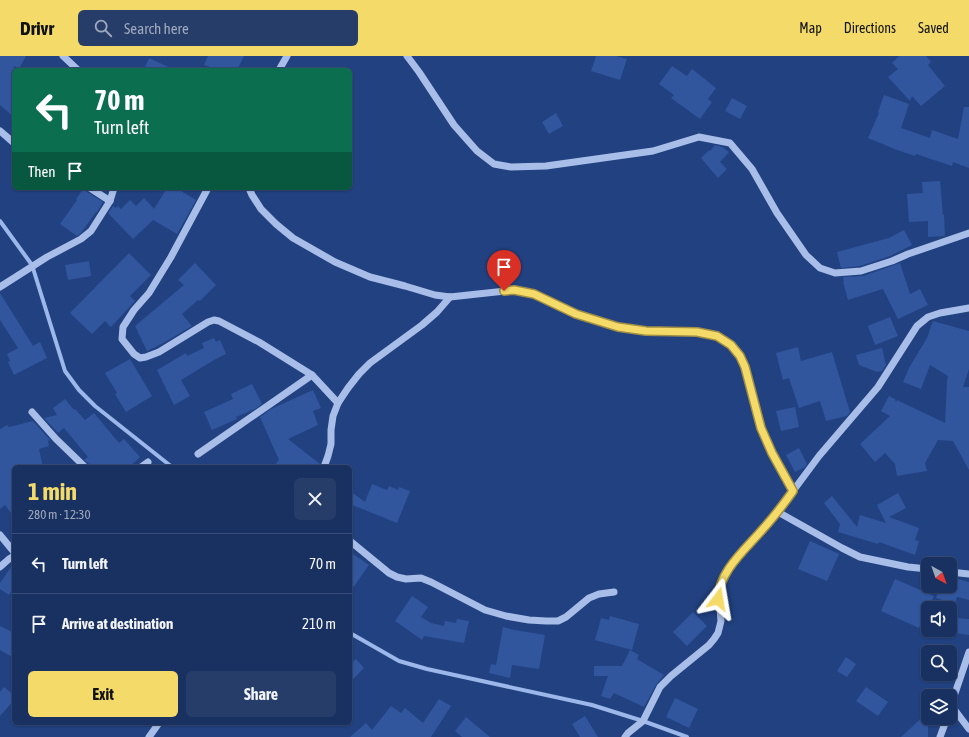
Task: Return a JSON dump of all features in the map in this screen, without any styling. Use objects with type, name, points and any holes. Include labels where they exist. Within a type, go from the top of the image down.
[{"type":"street","points":[[63,56],[76,68]]},
{"type":"street","points":[[280,68],[287,56]]},
{"type":"street","points":[[407,56],[454,125],[477,151],[494,164],[511,167],[546,166],[653,151],[699,137],[730,143],[752,169],[778,213],[806,255],[820,268],[835,273],[861,270],[892,261],[969,233]]},
{"type":"street","points":[[0,131],[12,141]]},
{"type":"street","points":[[93,190],[110,201]]},
{"type":"street","points":[[0,287],[48,257],[81,239],[91,231],[110,201],[113,190]]},
{"type":"street","points":[[207,190],[172,257],[149,293],[134,310],[123,327],[122,340],[134,354],[140,358],[146,357],[159,352],[208,322],[214,320],[219,321],[259,342],[312,375],[338,403]]},
{"type":"street","points":[[250,190],[261,209],[293,238],[335,262],[370,277],[435,295],[450,297],[514,290],[525,291],[540,296],[561,308],[576,314],[618,327],[646,331],[697,332],[717,336],[731,345],[740,356],[745,367],[761,428],[772,453],[793,491]]},
{"type":"street","points":[[325,465],[331,444],[333,416],[338,403],[359,374],[370,363],[422,325],[437,312],[450,297]]},
{"type":"street","points":[[625,737],[643,721],[660,686],[709,645],[714,639],[718,633],[721,621],[718,591],[726,573],[778,512],[819,456],[878,387],[917,326],[928,317],[940,313],[969,308]]},
{"type":"street","points":[[198,454],[312,375]]},
{"type":"street","points":[[32,412],[56,440],[82,465]]},
{"type":"street","points":[[144,465],[148,462]]},
{"type":"street","points":[[778,512],[860,557],[921,568]]},
{"type":"street","points":[[0,534],[12,549]]},
{"type":"street","points":[[352,543],[397,578],[421,578],[485,610],[506,616],[529,620],[558,620],[566,617],[589,598],[599,594],[614,592]]},
{"type":"street","points":[[0,567],[12,557]]},
{"type":"street","points":[[957,573],[969,574]]},
{"type":"street","points":[[957,689],[969,652]]},
{"type":"street","points":[[957,714],[969,729]]},
{"type":"street","points":[[149,737],[158,725]]},
{"type":"street","points":[[940,737],[944,725]]},
{"type":"building","points":[[0,56],[26,56],[20,68],[14,66],[14,68],[12,68],[12,115],[0,105]]},
{"type":"building","points":[[208,56],[244,56],[238,68],[210,68],[204,65]]},
{"type":"building","points":[[596,56],[616,56],[627,59],[620,80],[591,71]]},
{"type":"building","points":[[899,56],[926,56],[931,62],[928,65],[945,86],[921,106],[912,96],[910,101],[888,77],[898,69],[892,63]]},
{"type":"building","points":[[149,58],[171,68],[145,68]]},
{"type":"building","points":[[672,66],[687,76],[692,69],[716,88],[708,99],[712,102],[700,119],[671,98],[674,95],[659,84]]},
{"type":"building","points":[[884,95],[909,104],[901,128],[930,138],[932,130],[958,139],[964,107],[969,107],[969,168],[953,162],[952,166],[916,154],[915,156],[868,138],[879,113],[878,112]]},
{"type":"building","points":[[732,98],[747,106],[740,119],[725,111]]},
{"type":"building","points":[[556,113],[563,126],[549,134],[542,122]]},
{"type":"building","points":[[715,145],[722,147],[729,152],[720,162],[727,169],[718,178],[701,158]]},
{"type":"building","points":[[940,181],[945,236],[928,237],[928,221],[909,222],[907,194],[923,193],[922,182]]},
{"type":"building","points":[[83,190],[86,190],[103,202],[81,233],[77,236],[60,224],[77,200],[76,199]]},
{"type":"building","points":[[166,190],[179,190],[196,200],[177,234],[153,220],[133,239],[108,213],[113,206],[116,208],[118,206],[121,209],[130,200],[136,206],[144,198],[154,209]]},
{"type":"building","points":[[904,230],[912,245],[890,256],[860,266],[841,268],[837,252],[889,238]]},
{"type":"building","points":[[129,253],[151,275],[130,296],[135,301],[111,327],[105,321],[92,334],[70,313]]},
{"type":"building","points":[[89,261],[91,276],[68,280],[65,265]]},
{"type":"building","points":[[195,263],[216,285],[200,301],[198,300],[182,314],[192,326],[147,351],[135,326],[184,285],[178,280]]},
{"type":"building","points":[[900,263],[910,294],[920,289],[928,305],[898,319],[883,289],[848,300],[843,277],[863,276]]},
{"type":"building","points":[[0,293],[33,346],[40,342],[47,358],[14,375],[8,362],[10,361],[7,354],[18,348],[0,320]]},
{"type":"building","points":[[890,317],[898,336],[875,345],[868,326]]},
{"type":"building","points":[[933,321],[969,331],[969,369],[963,387],[969,387],[969,470],[953,441],[938,440],[925,463],[927,471],[897,476],[895,464],[885,453],[875,462],[860,444],[890,416],[881,411],[889,396],[895,399],[896,402],[897,400],[945,423],[948,376],[930,365],[921,389],[903,382],[909,368],[927,338]]},
{"type":"building","points":[[214,338],[216,342],[220,340],[226,354],[181,380],[190,396],[174,405],[157,370],[186,353],[187,356],[204,348],[202,343]]},
{"type":"building","points":[[798,347],[801,361],[832,352],[850,412],[847,416],[826,421],[820,401],[799,408],[789,378],[783,380],[776,353]]},
{"type":"building","points":[[882,348],[886,365],[882,371],[877,372],[859,365],[856,355]]},
{"type":"building","points":[[130,359],[152,396],[126,412],[105,373]]},
{"type":"building","points":[[252,384],[262,404],[255,409],[236,417],[237,419],[212,430],[204,412],[233,399],[231,394]]},
{"type":"building","points":[[313,390],[321,408],[313,411],[318,425],[288,439],[320,465],[275,465],[279,460],[260,417],[271,409]]},
{"type":"building","points":[[65,399],[85,420],[94,413],[119,443],[124,439],[140,457],[131,465],[89,465],[84,460],[88,457],[64,428],[58,433],[44,418],[57,415],[53,408]]},
{"type":"building","points":[[795,407],[799,427],[781,431],[776,411]]},
{"type":"building","points":[[33,421],[50,440],[48,441],[49,446],[39,449],[43,465],[12,465],[12,514],[5,505],[0,509],[0,429],[7,425],[9,427]]},
{"type":"building","points":[[799,448],[807,464],[805,467],[795,472],[786,455]]},
{"type":"building","points":[[372,484],[387,490],[389,486],[398,490],[399,487],[410,491],[397,523],[352,505],[352,492],[365,502]]},
{"type":"building","points":[[898,493],[906,508],[889,517],[919,528],[915,540],[919,541],[915,555],[879,542],[878,544],[838,532],[840,524],[824,503],[832,496],[857,527],[860,515],[886,523],[877,505]]},
{"type":"building","points":[[810,541],[839,554],[827,581],[798,569]]},
{"type":"building","points":[[352,553],[369,565],[352,589]]},
{"type":"building","points":[[12,566],[12,591],[9,595],[0,589],[0,583]]},
{"type":"building","points":[[895,579],[921,590],[921,593],[927,593],[934,596],[932,601],[921,601],[921,624],[919,628],[881,611]]},
{"type":"building","points":[[957,579],[969,582],[969,600],[957,597],[956,601],[946,601],[936,598],[938,593],[957,593]]},
{"type":"building","points":[[412,596],[428,607],[421,617],[431,623],[444,626],[445,621],[456,623],[457,619],[469,621],[464,643],[424,636],[422,640],[395,621]]},
{"type":"building","points":[[693,612],[707,626],[687,646],[673,632]]},
{"type":"building","points":[[610,616],[639,624],[632,650],[595,640],[601,618],[609,620]]},
{"type":"building","points":[[957,618],[969,619],[969,635],[957,633]]},
{"type":"building","points":[[0,626],[12,632],[12,657],[0,650]]},
{"type":"building","points":[[503,627],[545,635],[539,669],[512,665],[510,678],[489,673],[491,664],[496,665]]},
{"type":"building","points":[[630,650],[639,655],[637,659],[664,675],[656,685],[644,707],[614,693],[610,699],[601,696],[608,676],[594,676],[594,666],[622,666]]},
{"type":"building","points":[[846,657],[856,664],[847,677],[837,671]]},
{"type":"building","points":[[356,659],[364,668],[352,680],[352,663]]},
{"type":"building","points":[[4,687],[12,693],[12,702],[0,716],[0,692]]},
{"type":"building","points":[[866,687],[888,702],[878,716],[856,701]]},
{"type":"building","points":[[675,698],[698,709],[689,728],[666,717]]},
{"type":"building","points":[[439,699],[451,706],[431,737],[350,737],[366,723],[372,730],[391,706],[401,713],[405,708],[423,723]]},
{"type":"building","points":[[585,716],[598,737],[580,737],[572,724]]},
{"type":"building","points":[[466,717],[490,737],[462,737],[455,731]]},
{"type":"building","points":[[921,718],[921,725],[928,725],[928,737],[901,737]]},
{"type":"waterway","points":[[0,221],[32,265],[65,371],[79,390],[95,406],[169,465]]},
{"type":"waterway","points":[[352,634],[399,661],[427,669],[592,705],[687,737]]},
{"type":"route","points":[[504,291],[525,291],[546,299],[561,308],[576,314],[618,327],[646,331],[697,332],[717,336],[731,345],[740,356],[745,367],[761,428],[772,453],[793,491],[778,512],[726,573],[718,591],[718,599]]}]
